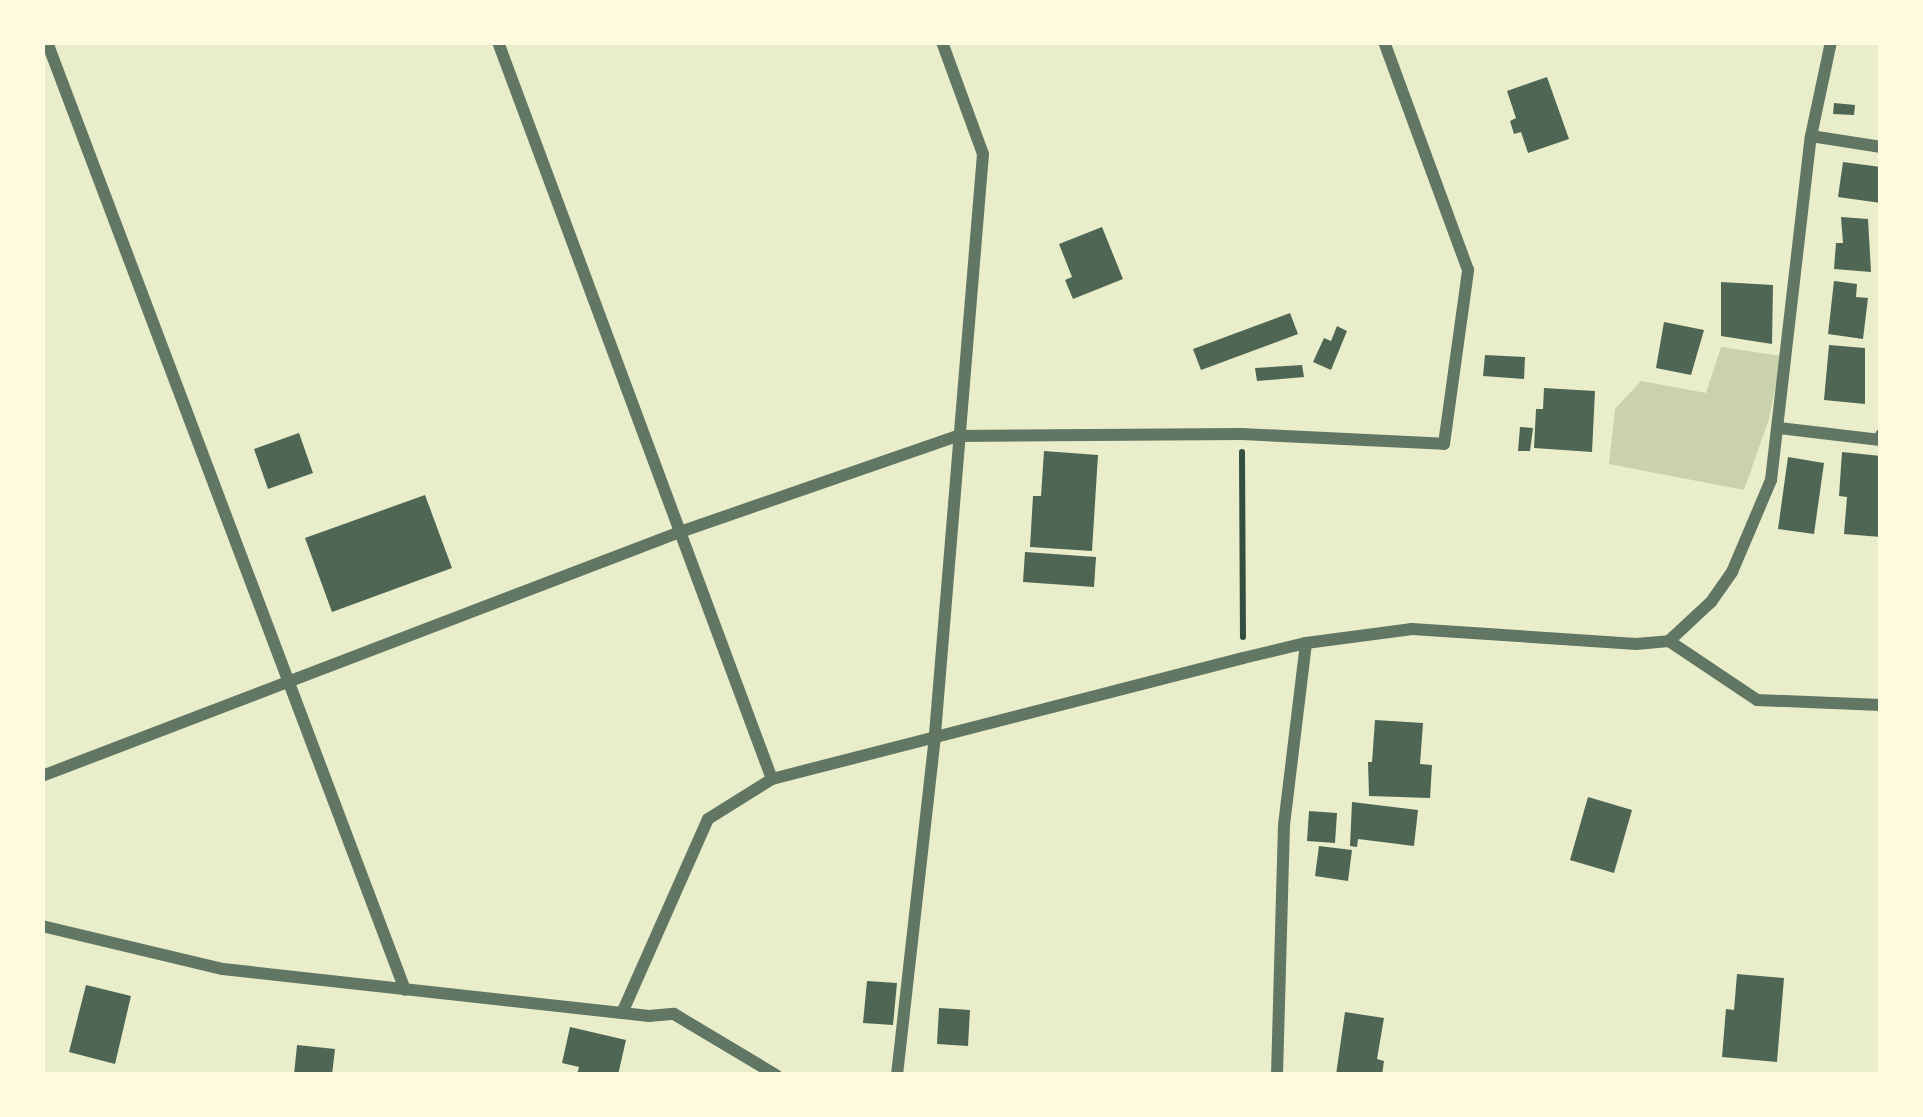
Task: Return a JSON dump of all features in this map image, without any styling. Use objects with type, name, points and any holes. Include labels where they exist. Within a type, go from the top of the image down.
[{"type":"street","points":[[47,42],[405,990]]},
{"type":"street","points":[[498,42],[772,779]]},
{"type":"street","points":[[897,1075],[935,734],[982,154],[942,42]]},
{"type":"street","points":[[42,776],[680,532],[957,436],[1242,434],[1444,444],[1468,270],[1384,42]]},
{"type":"street","points":[[622,1013],[708,819],[772,779],[1306,643],[1412,629],[1636,644],[1669,640],[1712,602],[1732,572],[1772,480],[1811,136],[1832,42]]},
{"type":"street","points":[[1811,136],[1881,148]]},
{"type":"street","points":[[1779,428],[1880,440],[1881,435]]},
{"type":"street","points":[[1669,640],[1757,700],[1881,705]]},
{"type":"street","points":[[1277,1075],[1284,825],[1306,643]]},
{"type":"street","points":[[42,926],[224,969],[622,1013],[674,1014],[776,1075]]},
{"type":"path","points":[[1242,434],[1243,658]]},
{"type":"green space","points":[[1721,347],[1782,356],[1769,419],[1744,490],[1609,464],[1615,409],[1641,381],[1706,393]]},
{"type":"building","points":[[1547,77],[1569,139],[1528,153],[1521,132],[1514,134],[1510,121],[1516,118],[1507,91]]},
{"type":"building","points":[[1834,103],[1855,105],[1854,115],[1833,114]]},
{"type":"building","points":[[1843,162],[1881,167],[1881,203],[1838,197]]},
{"type":"building","points":[[1841,217],[1868,219],[1871,272],[1834,269],[1836,243],[1843,243]]},
{"type":"building","points":[[1102,227],[1123,279],[1073,299],[1065,280],[1072,277],[1059,244]]},
{"type":"building","points":[[1834,281],[1857,284],[1856,297],[1868,298],[1863,339],[1828,334]]},
{"type":"building","points":[[1721,282],[1773,285],[1772,344],[1721,336]]},
{"type":"building","points":[[1290,313],[1298,334],[1201,370],[1193,349]]},
{"type":"building","points":[[1664,322],[1704,330],[1691,375],[1656,368]]},
{"type":"building","points":[[1337,326],[1347,331],[1331,370],[1313,362],[1324,338],[1331,341]]},
{"type":"building","points":[[1829,345],[1865,348],[1865,404],[1824,400]]},
{"type":"building","points":[[1485,355],[1525,357],[1524,379],[1483,376]]},
{"type":"building","points":[[1302,365],[1304,377],[1257,381],[1255,368]]},
{"type":"building","points":[[1544,388],[1595,391],[1592,452],[1534,448],[1536,409],[1543,409]]},
{"type":"building","points":[[1520,427],[1533,428],[1530,451],[1518,451]]},
{"type":"building","points":[[299,433],[313,473],[268,489],[254,449]]},
{"type":"building","points":[[1044,451],[1098,455],[1092,551],[1030,547],[1033,496],[1041,496]]},
{"type":"building","points":[[1842,452],[1881,456],[1881,537],[1844,534],[1847,497],[1839,496]]},
{"type":"building","points":[[1788,457],[1824,463],[1814,534],[1778,529]]},
{"type":"building","points":[[425,495],[452,568],[332,612],[305,538]]},
{"type":"building","points":[[1025,552],[1096,557],[1094,587],[1023,582]]},
{"type":"building","points":[[1375,720],[1423,723],[1420,764],[1432,765],[1430,798],[1369,796],[1368,762],[1372,762]]},
{"type":"building","points":[[1588,797],[1632,810],[1614,873],[1570,860]]},
{"type":"building","points":[[1352,802],[1418,810],[1414,846],[1358,839],[1357,847],[1350,846]]},
{"type":"building","points":[[1309,811],[1337,813],[1335,843],[1307,841]]},
{"type":"building","points":[[1319,846],[1352,850],[1348,881],[1315,876]]},
{"type":"building","points":[[1737,974],[1784,978],[1777,1062],[1722,1057],[1726,1009],[1734,1010]]},
{"type":"building","points":[[867,981],[897,983],[893,1025],[863,1023]]},
{"type":"building","points":[[86,985],[131,996],[115,1064],[69,1052]]},
{"type":"building","points":[[939,1008],[970,1010],[968,1046],[937,1044]]},
{"type":"building","points":[[1345,1012],[1384,1018],[1377,1059],[1384,1061],[1382,1075],[1336,1075]]},
{"type":"building","points":[[570,1027],[626,1040],[618,1075],[577,1075],[579,1067],[562,1063]]},
{"type":"building","points":[[297,1045],[335,1049],[332,1075],[294,1075]]}]
